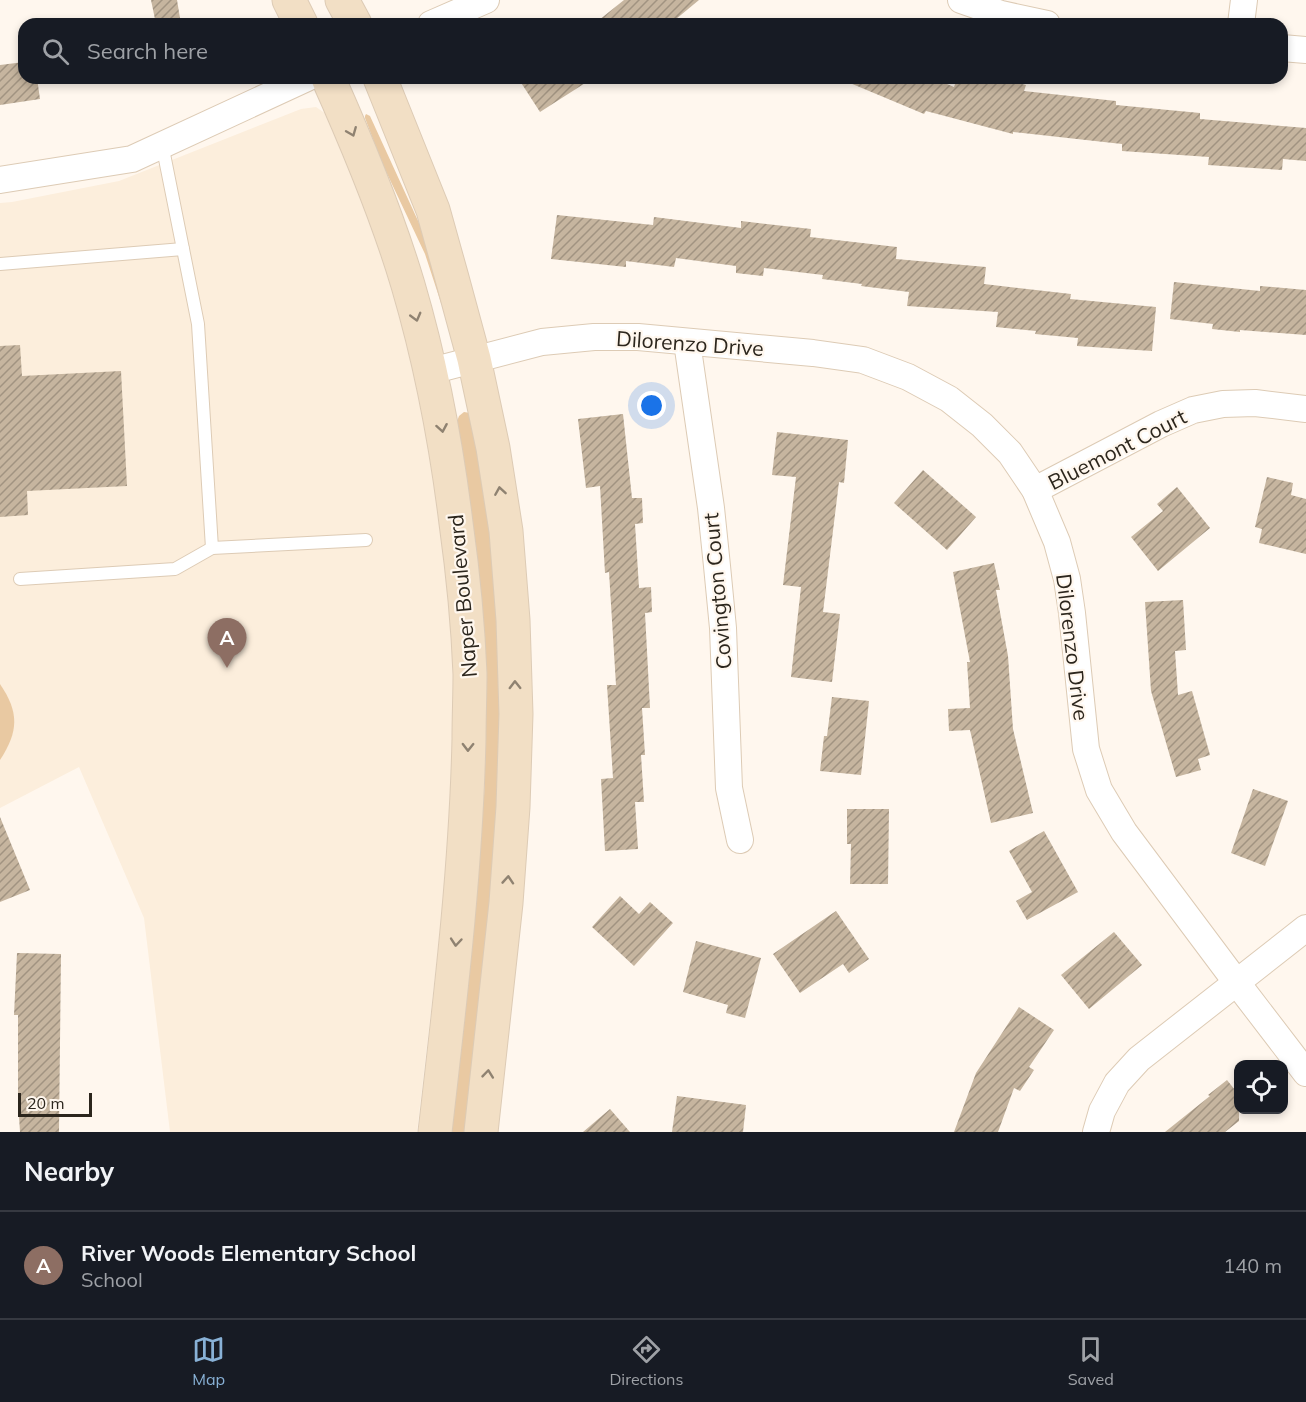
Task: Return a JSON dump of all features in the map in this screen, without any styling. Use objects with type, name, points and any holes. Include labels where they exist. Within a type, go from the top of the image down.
[{"type":"main road","points":[[289,0],[298,18]]},
{"type":"main road","points":[[342,0],[352,18]]},
{"type":"main road","name":"Naper Boulevard","points":[[331,84],[382,208],[407,283],[431,371],[447,456],[462,563],[470,675],[465,850],[435,1132]]},
{"type":"main road","points":[[382,84],[433,210],[474,360],[493,447],[506,531],[513,620],[516,714],[513,807],[506,903],[481,1132]]},
{"type":"street","points":[[445,18],[486,0]]},
{"type":"street","points":[[961,0],[1019,18]]},
{"type":"street","points":[[1242,18],[1244,0]]},
{"type":"street","points":[[1288,48],[1306,50]]},
{"type":"street","points":[[0,180],[132,159],[294,84]]},
{"type":"street","name":"Dilorenzo Drive","points":[[431,371],[542,342],[594,337],[638,337],[813,353],[863,360],[908,377],[949,399],[982,425],[1010,453],[1035,490],[1057,542],[1067,579],[1072,613],[1086,749],[1099,790],[1124,832],[1306,1073]]},
{"type":"street","name":"Covington Court","points":[[687,342],[711,508],[723,628],[729,788],[740,840]]},
{"type":"street","name":"Bluemont Court","points":[[1035,490],[1161,424],[1193,410],[1222,404],[1255,403],[1306,409]]},
{"type":"street","points":[[1096,1132],[1102,1111],[1117,1083],[1139,1059],[1306,928]]},
{"type":"lane","points":[[162,144],[198,324],[212,548]]},
{"type":"lane","points":[[0,264],[183,249]]},
{"type":"lane","points":[[20,579],[175,569],[212,548],[366,540]]},
{"type":"shaded area","points":[[316,107],[329,116],[382,244],[419,383],[453,611],[457,725],[451,837],[417,1132],[170,1132],[144,918],[79,767],[0,808],[0,203],[119,181],[301,109]]},
{"type":"shaded area","points":[[366,114],[370,116],[430,247],[443,305],[425,254],[382,163],[365,118]]},
{"type":"shaded area","points":[[464,412],[470,413],[477,422],[501,622],[502,810],[469,1132],[450,1132],[484,797],[486,737],[484,653],[456,424],[459,416]]},
{"type":"shaded area","points":[[0,684],[11,704],[14,722],[11,740],[0,760]]},
{"type":"building","points":[[151,0],[177,0],[180,18],[155,18]]},
{"type":"building","points":[[624,0],[699,0],[677,18],[602,18]]},
{"type":"building","points":[[18,63],[18,84],[38,84],[40,99],[0,105],[0,65]]},
{"type":"building","points":[[522,84],[584,84],[540,112]]},
{"type":"building","points":[[852,84],[947,84],[954,87],[955,84],[1022,84],[1026,85],[1024,91],[1116,101],[1116,105],[1200,113],[1200,119],[1306,128],[1306,161],[1283,159],[1282,170],[1208,165],[1209,157],[1122,151],[1122,144],[1013,132],[1013,134],[926,111],[924,114]]},
{"type":"building","points":[[557,215],[653,225],[654,217],[741,228],[741,221],[811,229],[810,237],[897,247],[896,259],[986,267],[984,284],[1071,294],[1070,299],[1156,307],[1152,351],[1077,346],[1078,338],[996,327],[998,312],[907,306],[909,292],[822,279],[823,275],[764,268],[763,276],[736,273],[736,266],[676,258],[674,267],[626,261],[626,267],[551,259]]},
{"type":"building","points":[[1174,282],[1260,291],[1260,286],[1306,290],[1306,335],[1212,329],[1213,324],[1170,319]]},
{"type":"building","points":[[20,345],[22,376],[121,371],[127,486],[27,491],[28,515],[0,517],[0,346]]},
{"type":"building","points":[[623,414],[632,498],[642,498],[643,523],[635,524],[639,588],[651,587],[652,612],[645,613],[650,708],[642,708],[645,755],[641,755],[644,802],[635,802],[638,849],[605,851],[601,779],[613,778],[607,685],[616,685],[609,572],[605,573],[600,486],[586,488],[578,419]]},
{"type":"building","points":[[777,432],[848,440],[844,483],[839,482],[823,612],[840,614],[832,682],[791,677],[801,587],[783,585],[796,477],[772,475]]},
{"type":"building","points":[[923,470],[976,517],[947,550],[894,503]]},
{"type":"building","points":[[1267,477],[1293,483],[1291,495],[1306,499],[1306,554],[1259,543],[1262,529],[1255,527]]},
{"type":"building","points":[[1177,487],[1210,528],[1158,571],[1131,537],[1163,511],[1157,504]]},
{"type":"building","points":[[994,563],[1000,590],[996,590],[1008,656],[1013,729],[1033,813],[991,823],[970,730],[949,731],[948,709],[970,708],[967,662],[970,662],[953,572]]},
{"type":"building","points":[[1183,600],[1186,650],[1175,651],[1178,695],[1192,691],[1210,755],[1198,759],[1201,770],[1176,777],[1151,691],[1145,602]]},
{"type":"building","points":[[832,697],[869,701],[861,775],[820,771]]},
{"type":"building","points":[[1253,789],[1288,801],[1265,866],[1231,853]]},
{"type":"building","points":[[847,809],[889,809],[888,884],[850,884],[851,844],[847,844]]},
{"type":"building","points":[[0,817],[30,890],[0,902]]},
{"type":"building","points":[[1044,831],[1078,892],[1027,920],[1016,901],[1032,892],[1009,851]]},
{"type":"building","points":[[620,896],[639,914],[650,902],[673,923],[634,966],[592,927]]},
{"type":"building","points":[[836,911],[869,959],[849,973],[843,964],[800,993],[773,954]]},
{"type":"building","points":[[1114,932],[1142,965],[1089,1009],[1061,975]]},
{"type":"building","points":[[696,941],[761,958],[745,1018],[726,1013],[728,1005],[683,992]]},
{"type":"building","points":[[17,953],[61,954],[59,1132],[20,1132],[18,1015],[14,1015]]},
{"type":"building","points":[[1019,1007],[1054,1030],[1029,1067],[1034,1070],[1020,1091],[1014,1088],[998,1132],[954,1132],[976,1073]]},
{"type":"building","points":[[1227,1080],[1234,1089],[1234,1114],[1239,1114],[1239,1121],[1225,1132],[1165,1132],[1210,1096],[1208,1095]]},
{"type":"building","points":[[677,1096],[746,1105],[743,1132],[672,1132]]},
{"type":"building","points":[[610,1109],[630,1132],[583,1132]]},
{"type":"place","name":"River Woods Elementary School","points":[[227,668]]}]
